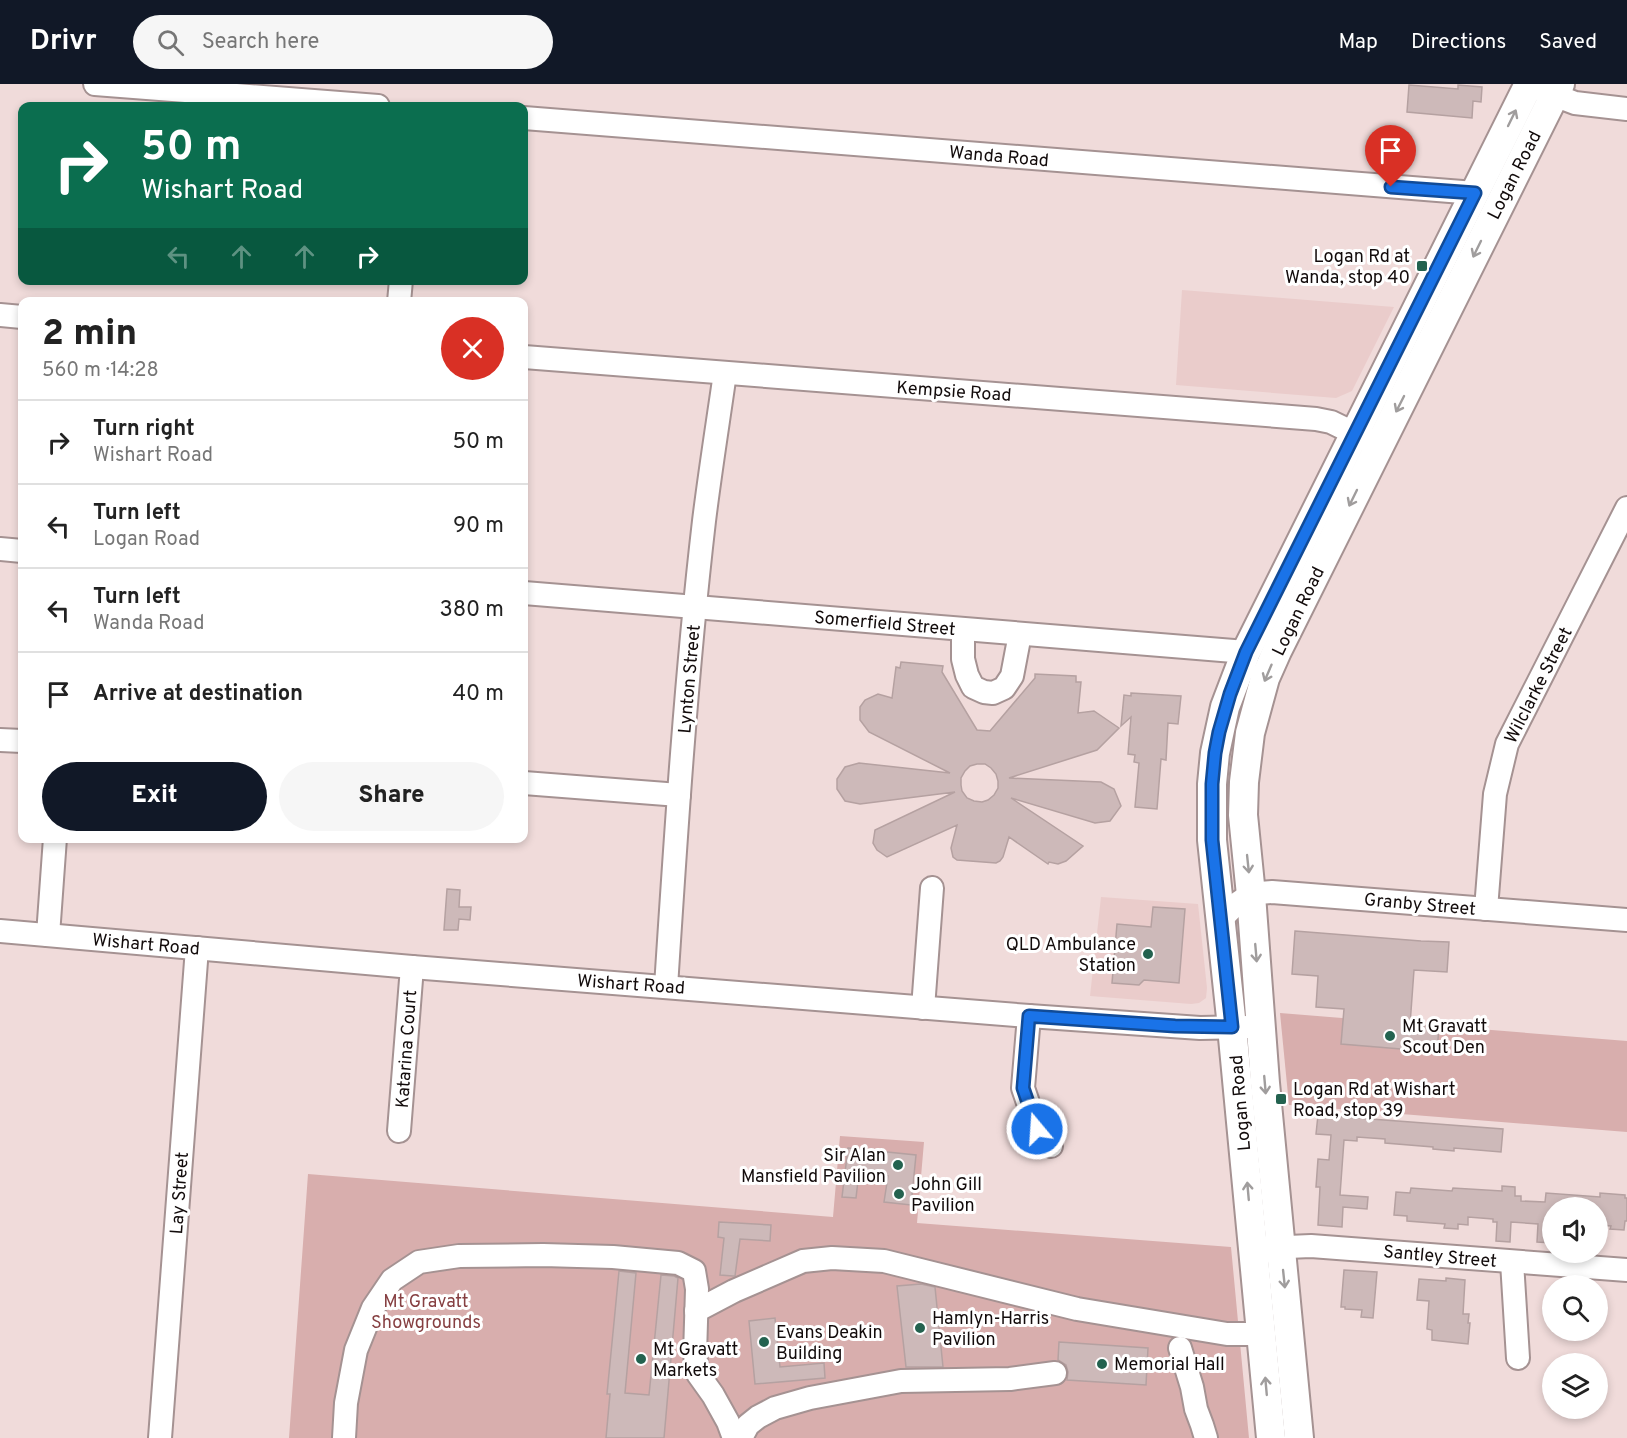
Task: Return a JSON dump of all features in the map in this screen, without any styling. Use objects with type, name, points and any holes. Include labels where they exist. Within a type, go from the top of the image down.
[{"type":"main road","name":"Logan Road","points":[[1271,1438],[1262,1334],[1267,1248],[1265,1083],[1243,815],[1244,782],[1250,733],[1265,678],[1475,193],[1543,87]]},
{"type":"main road","name":"Logan Road","points":[[1299,1438],[1232,1027],[1212,840],[1212,784],[1215,753],[1225,707],[1246,652],[1367,439],[1543,87]]},
{"type":"street","points":[[95,84],[327,102]]},
{"type":"street","points":[[1543,87],[1575,103],[1627,109]]},
{"type":"street","name":"Wanda Road","points":[[528,118],[1475,193]]},
{"type":"street","points":[[0,315],[18,317]]},
{"type":"street","name":"Kempsie Road","points":[[528,357],[1316,419],[1331,422],[1367,439]]},
{"type":"street","name":"Lynton Street","points":[[666,987],[695,607],[704,519],[725,373]]},
{"type":"street","name":"Wilclarke Street","points":[[1486,909],[1495,794],[1507,744],[1627,508]]},
{"type":"street","points":[[0,549],[18,551]]},
{"type":"street","name":"Somerfield Street","points":[[528,593],[1246,652]]},
{"type":"street","points":[[963,630],[963,658],[967,675],[973,687],[993,693],[1004,688],[1012,676],[1020,634]]},
{"type":"street","points":[[0,740],[18,741]]},
{"type":"street","points":[[528,783],[679,795]]},
{"type":"street","points":[[48,935],[55,843]]},
{"type":"street","points":[[923,1008],[932,888]]},
{"type":"street","name":"Granby Street","points":[[1251,895],[1272,892],[1627,920]]},
{"type":"street","points":[[1222,919],[1234,905],[1251,895]]},
{"type":"street","name":"Wishart Road","points":[[0,931],[412,967],[1029,1016],[1175,1026],[1262,1026]]},
{"type":"street","name":"Lay Street","points":[[160,1438],[197,948]]},
{"type":"street","name":"Katarina Court","points":[[399,1131],[412,967]]},
{"type":"street","points":[[1029,1016],[1023,1088],[1037,1129],[1051,1146]]},
{"type":"street","name":"Santley Street","points":[[1267,1248],[1311,1245],[1627,1270]]},
{"type":"street","points":[[344,1438],[346,1403],[356,1350],[373,1308],[392,1280],[419,1262],[459,1256],[543,1255],[612,1257],[678,1263],[694,1271],[697,1289],[695,1355],[698,1374],[713,1395],[734,1438]]},
{"type":"street","points":[[696,1311],[734,1291],[803,1261],[831,1258],[884,1261],[1077,1309],[1227,1335],[1262,1334]]},
{"type":"street","points":[[1512,1262],[1518,1358]]},
{"type":"street","points":[[1180,1348],[1206,1438]]},
{"type":"street","points":[[741,1438],[748,1425],[758,1417],[775,1408],[810,1398],[901,1381],[1010,1379],[1055,1373]]},
{"type":"shaded area","points":[[1182,290],[1394,307],[1352,391],[1336,398],[1176,385]]},
{"type":"shaded area","points":[[1101,897],[1198,904],[1207,988],[1206,998],[1199,1003],[1191,1004],[1090,996]]},
{"type":"green space","points":[[1280,1013],[1627,1041],[1627,1132],[1289,1105]]},
{"type":"green space","name":"Mt Gravatt Showgrounds","points":[[840,1136],[924,1142],[917,1223],[1231,1247],[1249,1438],[289,1438],[308,1174],[833,1217]]},
{"type":"building","points":[[1409,85],[1458,89],[1458,85],[1482,87],[1481,102],[1473,101],[1472,118],[1407,112]]},
{"type":"building","points":[[901,662],[943,666],[942,672],[977,730],[990,731],[1035,678],[1035,674],[1076,676],[1076,682],[1081,682],[1078,713],[1094,711],[1119,728],[1097,750],[1009,778],[1101,782],[1114,789],[1121,806],[1110,821],[1095,823],[1011,798],[1083,846],[1066,861],[1058,864],[1049,862],[1048,864],[1009,837],[1003,857],[996,863],[957,860],[953,857],[951,848],[957,825],[887,857],[877,850],[873,843],[875,830],[955,792],[860,804],[845,801],[837,789],[837,779],[845,767],[859,763],[950,773],[869,732],[860,720],[860,707],[865,700],[878,694],[892,698],[896,667],[900,668]],"holes":[[[985,764],[996,774],[998,788],[988,800],[974,801],[967,798],[962,791],[961,778],[970,766]]]},
{"type":"building","points":[[1131,693],[1181,696],[1178,724],[1168,723],[1166,760],[1161,759],[1157,809],[1135,807],[1139,763],[1134,762],[1135,755],[1128,754],[1131,717],[1121,726],[1124,695],[1131,696]]},
{"type":"building","points":[[447,889],[460,890],[459,907],[471,907],[470,920],[459,919],[458,930],[444,930]]},
{"type":"building","name":"QLD Ambulance Station","points":[[1153,907],[1185,909],[1179,983],[1144,980],[1139,985],[1112,983],[1117,924],[1151,927]]},
{"type":"building","points":[[1295,931],[1449,942],[1447,972],[1414,970],[1410,1025],[1439,1027],[1437,1052],[1341,1044],[1344,1009],[1316,1007],[1318,976],[1292,974]]},
{"type":"building","points":[[1318,1115],[1503,1129],[1501,1152],[1454,1148],[1454,1151],[1433,1149],[1433,1147],[1385,1143],[1385,1139],[1357,1137],[1357,1141],[1344,1140],[1340,1195],[1368,1197],[1367,1209],[1343,1207],[1342,1227],[1318,1225],[1320,1187],[1316,1187],[1318,1159],[1329,1160],[1331,1135],[1316,1134]]},
{"type":"building","points":[[848,1148],[916,1155],[911,1205],[884,1202],[888,1176],[859,1172],[856,1198],[842,1197]]},
{"type":"building","points":[[1502,1186],[1515,1187],[1515,1196],[1521,1196],[1521,1201],[1542,1202],[1542,1242],[1537,1242],[1538,1224],[1511,1222],[1510,1242],[1496,1241],[1497,1222],[1493,1222],[1493,1219],[1468,1217],[1468,1225],[1458,1224],[1458,1229],[1444,1228],[1445,1224],[1407,1221],[1407,1216],[1394,1215],[1396,1192],[1410,1193],[1411,1188],[1502,1191]]},
{"type":"building","points":[[1546,1193],[1600,1197],[1546,1197]]},
{"type":"building","points":[[1600,1193],[1625,1195],[1627,1198],[1627,1221],[1625,1221],[1624,1230],[1610,1229],[1611,1226],[1608,1226],[1608,1197],[1600,1197]]},
{"type":"building","points":[[719,1222],[771,1225],[770,1241],[740,1239],[735,1276],[720,1275],[724,1238],[718,1237]]},
{"type":"building","points":[[1344,1270],[1377,1272],[1373,1318],[1361,1317],[1362,1310],[1341,1307]]},
{"type":"building","points":[[619,1271],[636,1273],[625,1393],[649,1395],[661,1275],[678,1278],[664,1438],[606,1438],[610,1394],[607,1394]]},
{"type":"building","points":[[1446,1278],[1465,1280],[1463,1314],[1469,1314],[1468,1344],[1432,1340],[1432,1330],[1427,1329],[1429,1301],[1417,1300],[1419,1279],[1446,1281]]},
{"type":"building","name":"Hamlyn-Harris Pavilion","points":[[921,1284],[935,1287],[943,1367],[906,1367],[897,1286]]},
{"type":"building","name":"Evans Deakin Building","points":[[775,1318],[780,1367],[824,1363],[825,1378],[755,1384],[749,1321]]},
{"type":"building","name":"Memorial Hall","points":[[1059,1342],[1148,1348],[1146,1385],[1067,1380],[1066,1365],[1058,1360]]},
{"type":"place","name":"Logan Rd at Wanda, stop 40","points":[[1422,266]]},
{"type":"place","name":"QLD Ambulance Station","points":[[1148,954]]},
{"type":"place","name":"Mt Gravatt Scout Den","points":[[1390,1036]]},
{"type":"place","name":"Logan Rd at Wishart Road, stop 39","points":[[1281,1099]]},
{"type":"place","name":"Sir Alan Mansfield Pavilion","points":[[898,1165]]},
{"type":"place","name":"John Gill Pavilion","points":[[899,1194]]},
{"type":"place","name":"Hamlyn-Harris Pavilion","points":[[920,1328]]},
{"type":"place","name":"Evans Deakin Building","points":[[764,1342]]},
{"type":"place","name":"Mt Gravatt Markets","points":[[641,1359]]},
{"type":"place","name":"Memorial Hall","points":[[1102,1364]]},
{"type":"route","points":[[1037,1129],[1023,1088],[1029,1016],[1208,1028],[1232,1027],[1212,840],[1212,784],[1215,753],[1225,707],[1246,652],[1475,193],[1391,187]]}]
